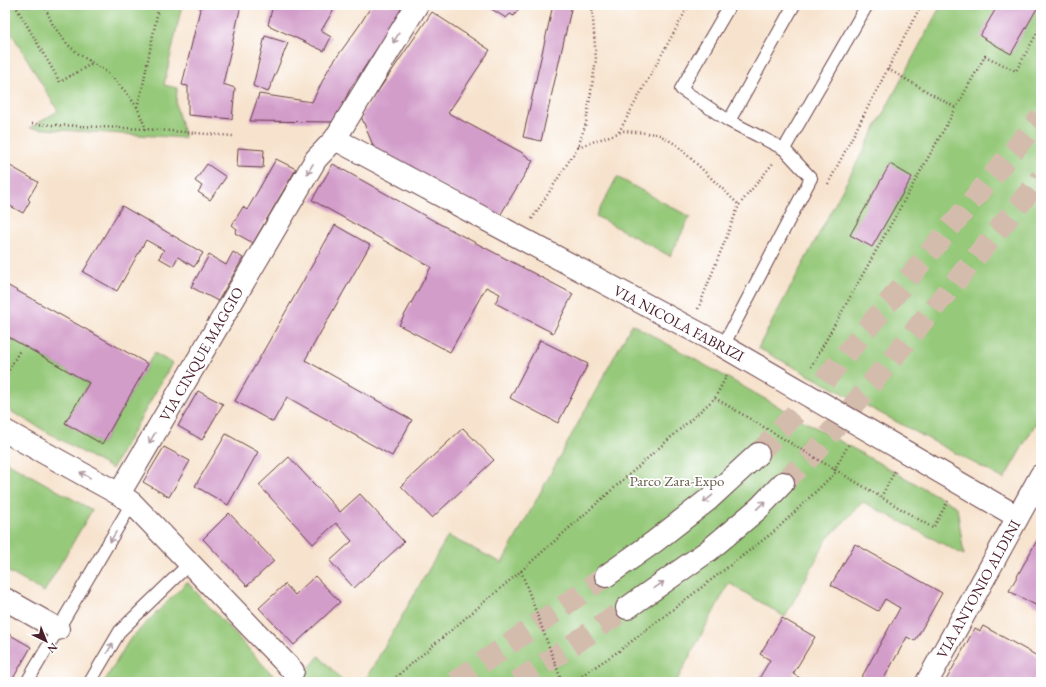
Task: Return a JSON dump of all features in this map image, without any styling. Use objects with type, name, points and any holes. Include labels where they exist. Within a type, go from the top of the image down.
[{"type":"street","name":"VIA CINQUE MAGGIO","points":[[126,498],[316,159],[335,139],[417,5]]},
{"type":"street","name":"VIA NICOLA FABRIZI","points":[[335,139],[723,346],[1018,517]]},
{"type":"street","points":[[5,430],[126,498],[293,671]]},
{"type":"street","points":[[606,576],[654,542],[709,499],[758,454]]},
{"type":"street","name":"VIA ANTONIO ALDINI","points":[[927,682],[1041,475]]},
{"type":"street","points":[[627,608],[708,551],[759,508],[783,483]]},
{"type":"street","points":[[5,599],[58,629]]},
{"type":"lane","points":[[723,346],[811,178],[784,148],[729,120],[681,89],[730,5]]},
{"type":"lane","points":[[729,120],[794,5]]},
{"type":"lane","points":[[784,148],[867,5]]},
{"type":"lane","points":[[27,682],[58,629],[126,498]]},
{"type":"lane","points":[[90,682],[120,631],[189,564]]},
{"type":"path","points":[[16,5],[60,82],[93,63]]},
{"type":"path","points":[[44,5],[53,25],[67,44],[80,56],[108,73],[125,91],[137,107],[146,129]]},
{"type":"path","points":[[137,107],[142,90],[159,5]]},
{"type":"path","points":[[528,225],[578,147],[586,123],[596,60],[592,5]]},
{"type":"path","points":[[619,132],[689,5]]},
{"type":"path","points":[[826,188],[921,5]]},
{"type":"path","points":[[811,367],[985,56],[1016,71],[1041,26]]},
{"type":"path","points":[[888,69],[956,108]]},
{"type":"path","points":[[32,124],[146,129],[233,136]]},
{"type":"path","points":[[578,147],[624,130],[658,134],[677,145],[739,205]]},
{"type":"path","points":[[691,329],[739,205],[784,148]]},
{"type":"path","points":[[5,376],[20,350]]},
{"type":"path","points":[[390,682],[521,571],[715,398],[728,372]]},
{"type":"path","points":[[715,398],[933,528],[949,499]]},
{"type":"path","points":[[572,682],[619,651],[776,530],[836,470],[852,440]]},
{"type":"path","points":[[881,497],[898,466]]},
{"type":"path","points":[[521,571],[562,682]]},
{"type":"green space","points":[[5,5],[182,5],[164,85],[177,88],[176,106],[185,138],[30,128],[58,111],[5,22]]},
{"type":"green space","points":[[941,5],[1041,5],[1041,414],[1004,479],[758,348]]},
{"type":"green space","points":[[617,177],[690,217],[670,256],[596,216]]},
{"type":"green space","name":"Parco Zara-Expo","points":[[632,324],[957,507],[964,555],[863,502],[827,539],[785,617],[729,583],[676,682],[364,682],[448,536],[502,563]]},
{"type":"green space","points":[[5,335],[89,383],[65,423],[102,444],[154,353],[172,363],[112,469],[5,408]]},
{"type":"green space","points":[[5,461],[92,510],[44,592],[5,570]]},
{"type":"green space","points":[[187,582],[279,682],[104,682],[130,639]]},
{"type":"green space","points":[[319,656],[344,682],[295,682],[299,680]]},
{"type":"building","points":[[201,5],[241,5],[223,84],[235,88],[232,119],[188,115],[188,86],[182,85]]},
{"type":"building","points":[[273,5],[327,5],[334,9],[321,31],[331,37],[324,51],[268,25]]},
{"type":"building","points":[[372,5],[406,5],[350,89],[333,122],[250,121],[259,94],[312,102],[329,68]]},
{"type":"building","points":[[485,5],[521,5],[514,16],[510,14],[506,18]]},
{"type":"building","points":[[553,5],[572,5],[541,141],[523,137]]},
{"type":"building","points":[[998,5],[1039,5],[1011,54],[980,36]]},
{"type":"building","points":[[432,12],[490,50],[448,113],[521,152],[533,161],[499,217],[374,148],[361,116]]},
{"type":"building","points":[[265,36],[288,43],[268,92],[253,86]]},
{"type":"building","points":[[238,148],[264,150],[263,168],[237,167]]},
{"type":"building","points":[[276,159],[296,169],[253,243],[235,233],[237,229],[232,225],[243,207],[247,210]]},
{"type":"building","points":[[5,163],[38,182],[28,199],[30,201],[23,213],[5,203]]},
{"type":"building","points":[[207,164],[226,177],[210,200],[198,192],[202,186],[195,181]]},
{"type":"building","points":[[333,164],[436,222],[573,294],[553,333],[495,303],[500,294],[486,287],[450,352],[399,325],[431,267],[312,200]]},
{"type":"building","points":[[890,164],[912,177],[872,247],[850,235]]},
{"type":"building","points":[[122,206],[203,253],[194,267],[178,257],[173,266],[159,258],[164,250],[146,240],[117,291],[83,272]]},
{"type":"building","points":[[335,225],[370,245],[305,360],[412,420],[392,456],[287,397],[273,422],[235,401]]},
{"type":"building","points":[[233,252],[243,258],[218,301],[191,287],[209,255],[226,265]]},
{"type":"building","points":[[5,284],[148,364],[102,444],[65,423],[89,383],[5,335]]},
{"type":"building","points":[[540,340],[588,364],[558,423],[510,398]]},
{"type":"building","points":[[198,391],[223,404],[202,440],[178,426]]},
{"type":"building","points":[[463,428],[494,460],[432,518],[401,486]]},
{"type":"building","points":[[226,434],[258,452],[228,505],[195,486]]},
{"type":"building","points":[[164,447],[190,461],[169,497],[143,482]]},
{"type":"building","points":[[289,457],[340,512],[360,494],[404,542],[354,588],[330,561],[352,541],[336,523],[313,544],[259,485]]},
{"type":"building","points":[[229,513],[274,561],[247,586],[203,539]]},
{"type":"building","points":[[1041,533],[1041,608],[1009,591]]},
{"type":"building","points":[[855,544],[942,593],[915,641],[907,637],[882,682],[859,682],[900,608],[885,599],[878,611],[831,585]]},
{"type":"building","points":[[315,576],[340,602],[294,645],[259,608],[285,584],[295,595]]},
{"type":"building","points":[[782,618],[815,637],[793,674],[807,682],[757,682],[770,660],[760,654]]},
{"type":"building","points":[[983,626],[1041,658],[1041,682],[1001,682],[993,678],[991,682],[945,682],[975,628],[980,631]]},
{"type":"building","points":[[5,632],[31,647],[11,682],[5,682]]},
{"type":"tunnel","points":[[758,454],[810,398],[1041,117]]},
{"type":"tunnel","points":[[783,483],[814,453],[1041,178]]},
{"type":"tunnel","points":[[455,682],[606,576]]},
{"type":"tunnel","points":[[517,682],[627,608]]}]
